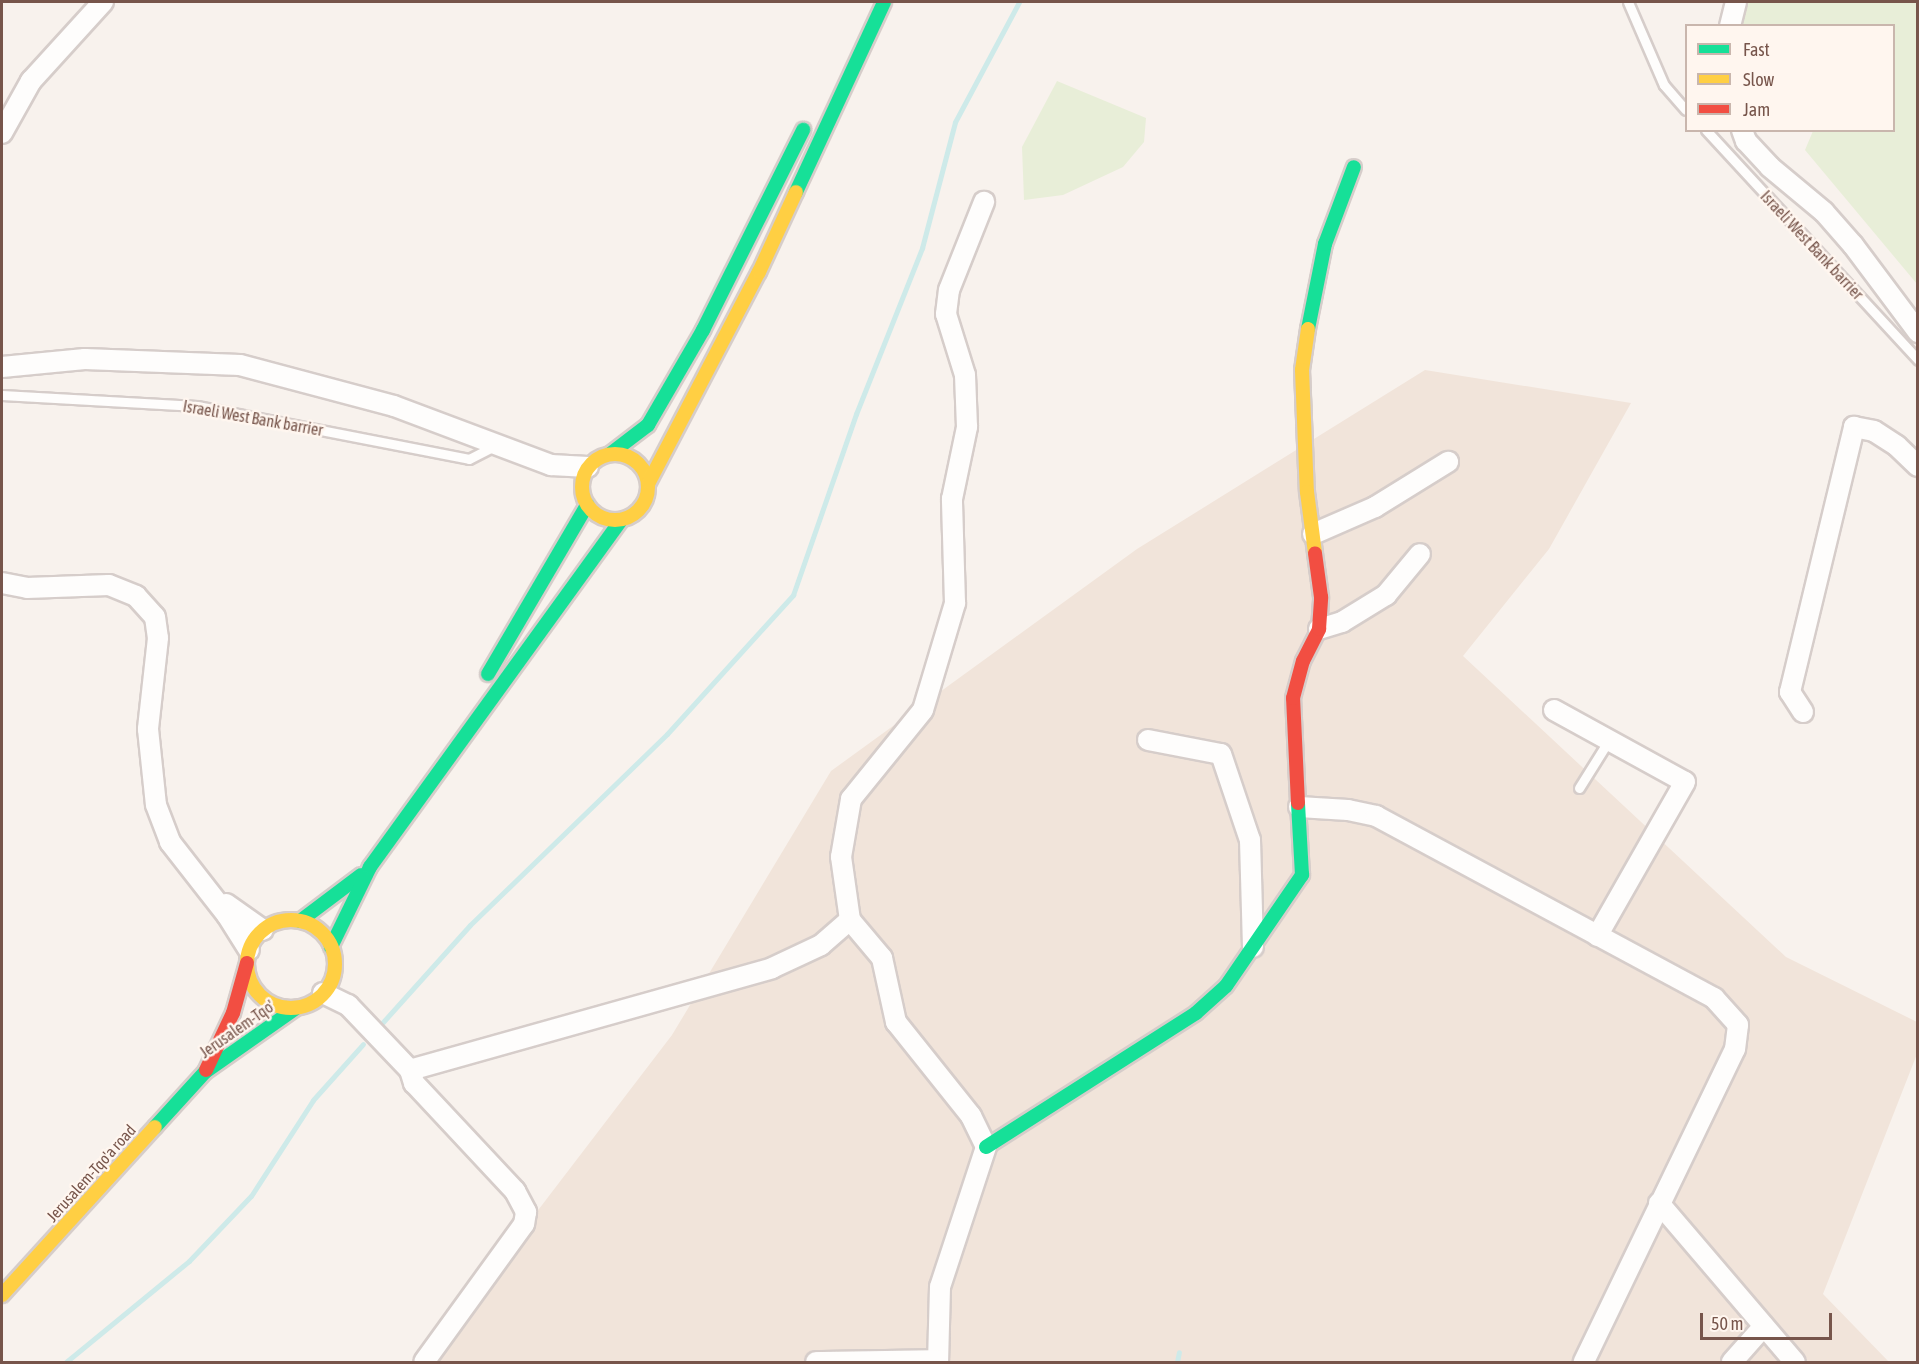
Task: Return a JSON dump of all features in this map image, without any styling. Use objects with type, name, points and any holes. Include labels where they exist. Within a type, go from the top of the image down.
[{"type":"main road","points":[[331,947],[313,926],[300,921],[287,920],[263,930],[248,956],[256,990],[281,1006],[296,1008],[323,993],[333,974],[331,947],[370,867],[621,520],[643,507],[649,482],[759,272],[884,2]]},
{"type":"main road","points":[[621,520],[602,517],[587,504],[582,492],[588,467],[610,454],[648,425],[738,262],[809,119]]},
{"type":"main road","points":[[986,1147],[1196,1013],[1226,986],[1272,924],[1302,874],[1293,698],[1303,662],[1319,629],[1321,597],[1313,534],[1302,370],[1310,311],[1325,244],[1354,167]]},
{"type":"main road","points":[[738,262],[747,260],[759,272]]},
{"type":"main road","points":[[610,454],[635,459],[649,482]]},
{"type":"main road","points":[[403,819],[587,504]]},
{"type":"main road","points":[[300,921],[370,867]]},
{"type":"main road","name":"Jerusalem-Tqo'","points":[[205,1072],[232,1013],[248,956]]},
{"type":"main road","name":"Jerusalem-Tqo'","points":[[205,1072],[296,1008]]},
{"type":"main road","name":"Jerusalem-Tqo'a road","points":[[2,1295],[205,1072]]},
{"type":"street","points":[[2,133],[30,81],[103,2]]},
{"type":"street","points":[[1731,24],[1736,2]]},
{"type":"street","points":[[1743,132],[1746,141],[1770,167],[1824,212],[1853,245],[1917,332]]},
{"type":"street","points":[[816,1362],[938,1361],[940,1287],[986,1147],[971,1116],[896,1022],[882,958],[850,920],[842,857],[851,800],[923,710],[955,603],[952,499],[967,427],[965,375],[946,314],[949,290],[984,202]]},
{"type":"street","points":[[2,367],[85,358],[240,365],[394,406],[551,465],[588,467]]},
{"type":"street","points":[[1803,712],[1790,692],[1854,427],[1874,431],[1897,446],[1917,466]]},
{"type":"street","points":[[1313,534],[1375,507],[1448,462]]},
{"type":"street","points":[[1319,629],[1342,622],[1386,595],[1420,554]]},
{"type":"street","points":[[2,583],[27,588],[109,585],[136,596],[155,617],[158,638],[148,729],[156,805],[170,842],[227,915],[248,956]]},
{"type":"street","points":[[1554,710],[1685,782],[1597,936]]},
{"type":"street","points":[[1148,740],[1221,754],[1250,840],[1253,947]]},
{"type":"street","points":[[156,805],[203,879],[236,914],[263,930]]},
{"type":"street","points":[[1299,807],[1376,816],[1714,998],[1738,1024],[1735,1049],[1584,1362]]},
{"type":"street","points":[[410,1070],[772,968],[821,945],[850,920]]},
{"type":"street","points":[[323,993],[348,1005],[410,1070],[414,1083],[461,1129],[524,1202],[526,1212],[524,1224],[424,1362]]},
{"type":"street","points":[[1659,1203],[1795,1362]]},
{"type":"street","points":[[1732,1362],[1764,1326]]},
{"type":"lane","points":[[1628,2],[1664,86],[1685,109]]},
{"type":"lane","name":"Israeli West Bank barrier","points":[[1708,132],[1917,360]]},
{"type":"lane","name":"Israeli West Bank barrier","points":[[2,394],[197,406],[469,459],[499,444]]},
{"type":"lane","points":[[1579,788],[1609,740]]},
{"type":"shaded area","points":[[1425,370],[1631,403],[1549,549],[1463,656],[1786,957],[1917,1022],[1917,1054],[1823,1294],[1889,1362],[422,1362],[672,1035],[831,771],[1137,549]]},
{"type":"green space","points":[[1738,2],[1917,2],[1917,284],[1805,150],[1813,132],[1895,132],[1895,24],[1740,24]]},
{"type":"green space","points":[[1057,81],[1146,118],[1144,142],[1123,167],[1063,195],[1024,200],[1022,147]]},
{"type":"waterway","points":[[383,1022],[470,925],[667,734],[793,595],[856,414],[922,248],[955,122],[1019,2]]},
{"type":"waterway","points":[[66,1362],[189,1261],[251,1196],[313,1100],[363,1044]]},
{"type":"waterway","points":[[1177,1362],[1179,1352]]},
{"type":"traffic: fast","points":[[796,192],[884,2]]},
{"type":"traffic: fast","points":[[610,454],[648,425],[703,330],[803,130]]},
{"type":"traffic: fast","points":[[1308,329],[1325,244],[1354,167]]},
{"type":"traffic: fast","points":[[488,674],[587,505]]},
{"type":"traffic: fast","points":[[331,947],[370,867],[621,520]]},
{"type":"traffic: fast","points":[[986,1147],[1196,1013],[1226,986],[1302,875],[1298,803]]},
{"type":"traffic: fast","points":[[300,921],[361,875]]},
{"type":"traffic: fast","points":[[155,1127],[205,1072],[296,1008]]},
{"type":"traffic: slow","points":[[649,482],[759,272],[796,192]]},
{"type":"traffic: slow","points":[[1308,329],[1302,370],[1307,492],[1315,553]]},
{"type":"traffic: slow","points":[[621,454],[639,463],[646,474],[648,487],[646,500],[639,511],[628,518],[609,520],[591,511],[584,500],[582,481],[591,463],[602,456],[621,454]]},
{"type":"traffic: slow","points":[[291,920],[308,924],[322,933],[331,947],[335,964],[331,981],[322,995],[308,1004],[291,1008],[274,1004],[260,995],[251,981],[247,964],[251,947],[260,933],[274,924],[291,920]]},
{"type":"traffic: slow","points":[[2,1295],[155,1127]]},
{"type":"traffic: jam","points":[[1298,803],[1293,698],[1303,661],[1319,629],[1321,597],[1315,553]]},
{"type":"traffic: jam","points":[[206,1070],[233,1013],[247,963]]}]
